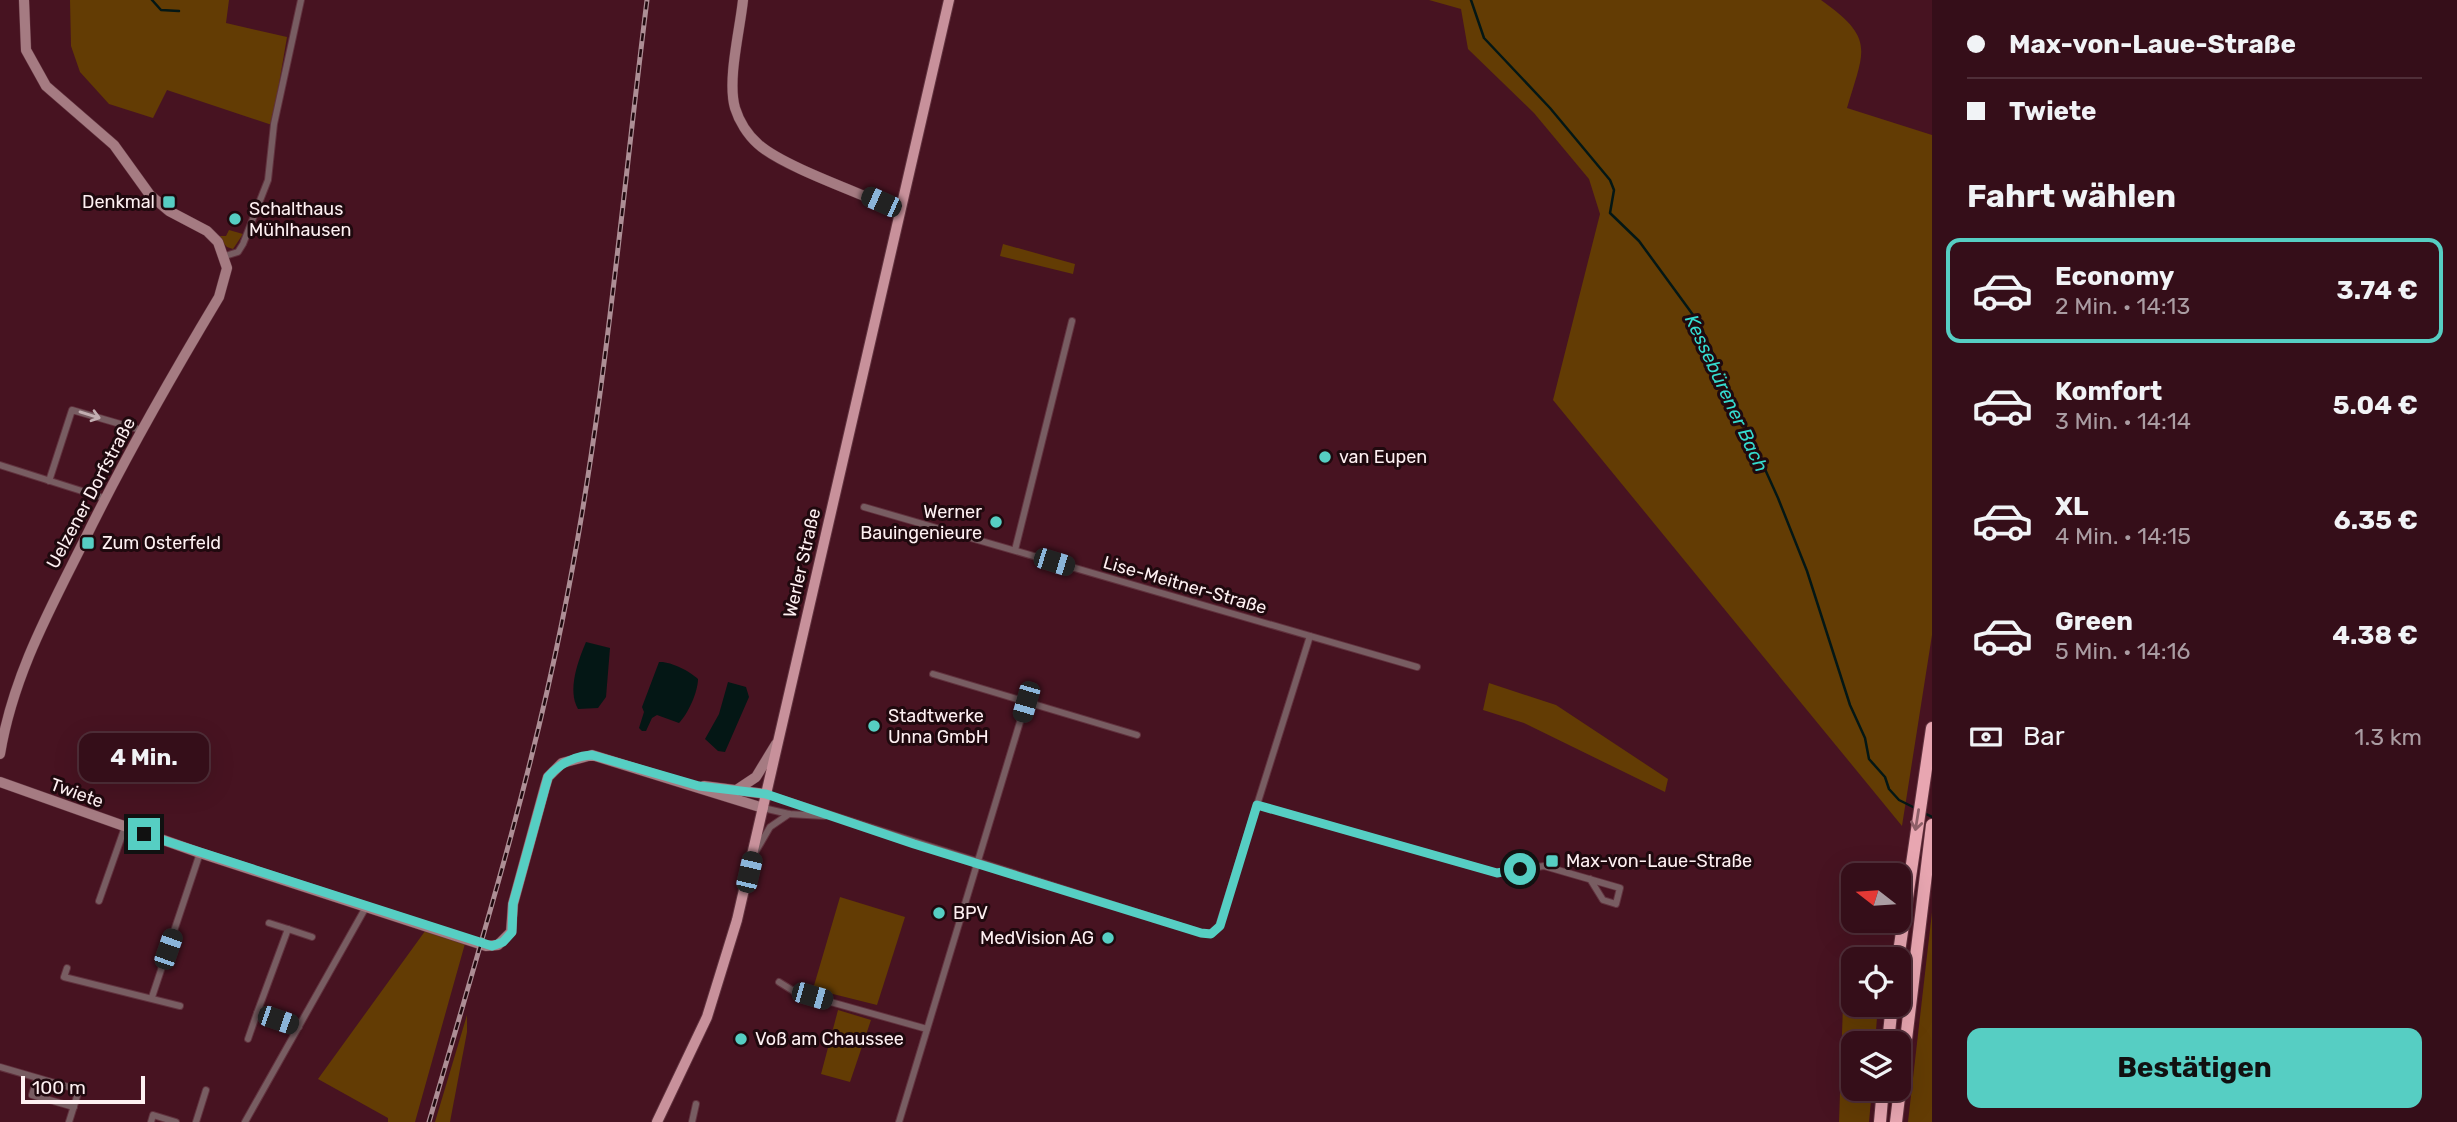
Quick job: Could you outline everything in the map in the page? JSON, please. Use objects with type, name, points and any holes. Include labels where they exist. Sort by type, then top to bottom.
[{"type":"highway","points":[[1900,947],[1932,728]]},
{"type":"highway","points":[[1896,1122],[1932,825]]},
{"type":"highway","points":[[1880,1122],[1882,1101]]},
{"type":"main road","name":"Werler Straße","points":[[657,1122],[711,1007],[728,953],[753,855],[949,0]]},
{"type":"street","points":[[24,0],[26,50],[46,86],[114,145],[150,195],[169,211],[212,236],[225,256],[237,252],[243,244],[268,180],[274,124],[301,0]]},
{"type":"street","points":[[743,0],[733,86],[735,107],[748,134],[759,146],[784,160],[900,211]]},
{"type":"street","name":"Uelzener Dorfstraße","points":[[0,754],[12,699],[33,641],[104,498],[223,287],[225,256]]},
{"type":"street","points":[[1015,550],[1072,321]]},
{"type":"street","points":[[49,481],[72,410],[141,430]]},
{"type":"street","points":[[0,466],[104,498]]},
{"type":"street","name":"Lise-Meitner-Straße","points":[[864,508],[1417,667]]},
{"type":"street","points":[[766,794],[826,816],[1211,934],[1220,926],[1310,636]]},
{"type":"street","points":[[933,674],[1137,735]]},
{"type":"street","points":[[898,1122],[979,864],[1026,702]]},
{"type":"street","points":[[738,789],[756,777],[778,741]]},
{"type":"street","name":"Twiete","points":[[0,782],[200,853],[480,944],[498,945],[512,932],[513,904],[545,787],[548,777],[562,763],[592,755],[763,808]]},
{"type":"street","name":"Twiete","points":[[699,786],[766,794]]},
{"type":"street","points":[[1257,805],[1497,873],[1544,866],[1590,879],[1620,888],[1616,904],[1603,900],[1590,879]]},
{"type":"street","points":[[763,808],[789,814],[826,816]]},
{"type":"street","points":[[753,855],[770,827],[789,814]]},
{"type":"street","points":[[99,901],[125,827]]},
{"type":"street","points":[[152,997],[200,853]]},
{"type":"street","points":[[245,1122],[366,907]]},
{"type":"street","points":[[269,923],[312,937]]},
{"type":"street","points":[[248,1039],[288,929]]},
{"type":"street","points":[[67,968],[62,981],[152,997],[180,1006]]},
{"type":"street","points":[[779,982],[795,992],[927,1029]]},
{"type":"street","points":[[257,1013],[299,1027]]},
{"type":"street","points":[[0,1067],[79,1090],[69,1122]]},
{"type":"street","points":[[37,1078],[32,1095],[74,1107]]},
{"type":"street","points":[[196,1122],[206,1090]]},
{"type":"street","points":[[692,1122],[696,1104]]},
{"type":"street","points":[[151,1122],[153,1115],[176,1122]]},
{"type":"shaded area","points":[[70,0],[229,0],[226,23],[287,37],[272,125],[167,90],[153,118],[109,104],[80,72],[71,46]]},
{"type":"shaded area","points":[[1429,0],[1821,0],[1851,25],[1861,47],[1861,59],[1847,108],[1932,135],[1932,635],[1902,826],[1553,400],[1600,214],[1589,179],[1534,113],[1468,49],[1461,9]]},
{"type":"shaded area","points":[[229,230],[243,234],[233,249],[227,247],[217,236],[226,236]]},
{"type":"shaded area","points":[[1003,244],[1075,264],[1073,274],[1000,256]]},
{"type":"shaded area","points":[[586,642],[610,648],[606,697],[598,708],[578,709],[573,693],[574,684]]},
{"type":"shaded area","points":[[659,662],[674,665],[698,679],[696,690],[689,709],[679,723],[657,715],[652,718],[646,731],[642,731],[639,728],[644,712],[642,707]]},
{"type":"shaded area","points":[[728,682],[746,687],[749,697],[725,752],[718,751],[705,739],[719,714]]},
{"type":"shaded area","points":[[1489,683],[1556,705],[1668,779],[1665,792],[1524,723],[1483,710]]},
{"type":"shaded area","points":[[840,897],[905,917],[877,1005],[813,989]]},
{"type":"shaded area","points":[[1932,912],[1932,1122],[1908,1122]]},
{"type":"shaded area","points":[[428,927],[466,940],[415,1122],[388,1122],[388,1118],[318,1079]]},
{"type":"shaded area","points":[[838,1010],[871,1020],[850,1082],[821,1074]]},
{"type":"shaded area","points":[[467,1015],[467,1032],[450,1122],[435,1122]]},
{"type":"shaded area","points":[[1843,1017],[1877,1017],[1876,1031],[1842,1031]]},
{"type":"shaded area","points":[[1841,1063],[1841,1101],[1871,1101],[1869,1122],[1839,1122]]},
{"type":"waterway","points":[[152,0],[161,10],[179,11]]},
{"type":"waterway","name":"Kessebürener Bach","points":[[1471,0],[1484,38],[1550,108],[1610,180],[1614,190],[1610,213],[1639,241],[1699,323],[1778,498],[1807,571],[1850,705],[1865,738],[1869,759],[1885,777],[1889,789],[1899,800],[1917,809]]},
{"type":"waterway","name":"Kessebürener Bach","points":[[1922,812],[1932,817]]},
{"type":"railway","points":[[429,1122],[518,811],[577,545],[600,390],[647,0]]},
{"type":"place","name":"Denkmal","points":[[169,202]]},
{"type":"place","name":"Schalthaus Mühlhausen","points":[[235,219]]},
{"type":"place","name":"van Eupen","points":[[1325,457]]},
{"type":"place","name":"Werner Bauingenieure","points":[[996,522]]},
{"type":"place","name":"Zum Osterfeld","points":[[88,543]]},
{"type":"place","name":"Stadtwerke Unna GmbH","points":[[874,726]]},
{"type":"place","name":"Max-von-Laue-Straße","points":[[1552,861]]},
{"type":"place","name":"BPV","points":[[939,913]]},
{"type":"place","name":"MedVision AG","points":[[1108,938]]},
{"type":"place","name":"Voß am Chaussee","points":[[741,1039]]},
{"type":"route","points":[[144,834],[486,946],[498,945],[512,932],[513,904],[548,777],[562,763],[583,755],[592,755],[699,786],[766,794],[914,844],[1207,934],[1216,931],[1220,926],[1257,805],[1497,873],[1520,869]]}]
